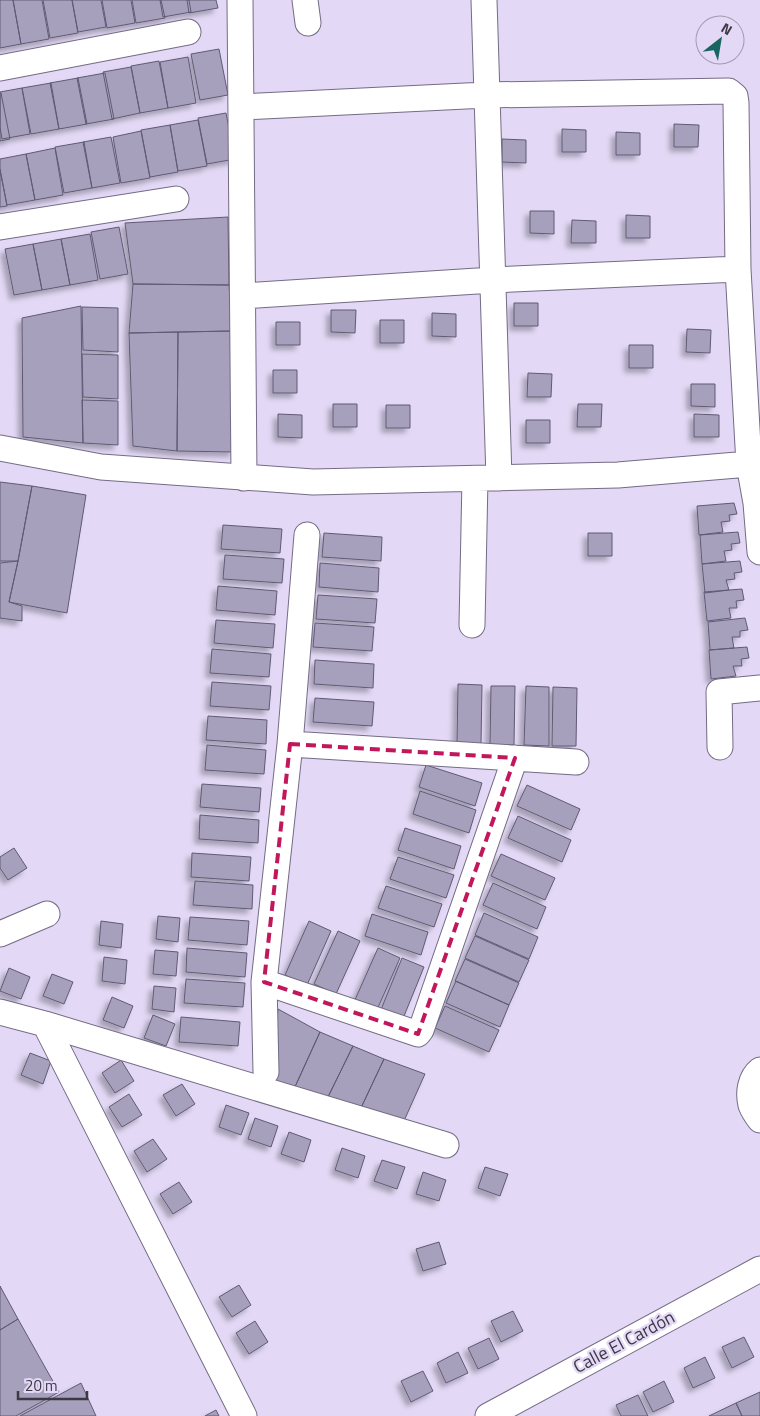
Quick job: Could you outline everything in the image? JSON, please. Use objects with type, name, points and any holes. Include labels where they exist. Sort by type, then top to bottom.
[{"type":"street","points":[[240,0],[244,478]]},
{"type":"street","points":[[484,0],[499,478]]},
{"type":"street","points":[[0,68],[188,32]]},
{"type":"street","points":[[241,107],[486,95],[729,91],[735,96],[738,269],[760,552]]},
{"type":"street","points":[[0,227],[176,199]]},
{"type":"street","points":[[242,296],[492,280],[738,269]]},
{"type":"street","points":[[0,448],[101,467],[312,482],[618,475],[754,463]]},
{"type":"street","points":[[472,625],[475,479]]},
{"type":"street","points":[[266,1072],[264,982],[290,744],[307,534]]},
{"type":"street","points":[[720,747],[719,692],[760,688]]},
{"type":"street","points":[[290,744],[576,762]]},
{"type":"street","points":[[264,982],[418,1034],[421,1030],[514,758]]},
{"type":"street","points":[[0,934],[47,914]]},
{"type":"street","points":[[0,1012],[446,1145]]},
{"type":"street","points":[[45,1024],[244,1416]]},
{"type":"street","points":[[760,1070],[752,1078],[750,1090],[752,1106],[760,1120]]},
{"type":"street","name":"Calle El Cardón","points":[[488,1416],[760,1269]]},
{"type":"highlighted area","points":[[290,744],[515,758],[418,1034],[264,982]]},
{"type":"building","points":[[0,0],[13,0],[21,44],[0,48]]},
{"type":"building","points":[[13,0],[42,0],[49,39],[21,44]]},
{"type":"building","points":[[43,0],[72,0],[78,33],[50,38]]},
{"type":"building","points":[[72,0],[101,0],[106,27],[78,32]]},
{"type":"building","points":[[102,0],[131,0],[135,23],[107,28]]},
{"type":"building","points":[[132,0],[161,0],[165,18],[136,23]]},
{"type":"building","points":[[160,0],[189,0],[191,12],[163,17]]},
{"type":"building","points":[[187,0],[216,0],[218,8],[189,13]]},
{"type":"building","points":[[219,49],[228,95],[200,100],[191,54]]},
{"type":"building","points":[[188,57],[196,103],[168,108],[160,62]]},
{"type":"building","points":[[159,61],[168,108],[140,113],[131,66]]},
{"type":"building","points":[[131,67],[140,113],[112,119],[103,72]]},
{"type":"building","points":[[105,73],[114,119],[86,124],[77,78]]},
{"type":"building","points":[[78,78],[87,124],[59,129],[50,83]]},
{"type":"building","points":[[51,83],[59,129],[31,134],[22,88]]},
{"type":"building","points":[[22,88],[30,134],[2,139],[0,92]]},
{"type":"building","points":[[0,93],[10,139],[0,141]]},
{"type":"building","points":[[226,113],[235,159],[207,164],[198,118]]},
{"type":"building","points":[[198,120],[207,166],[178,171],[170,125]]},
{"type":"building","points":[[674,124],[699,125],[698,147],[674,147]]},
{"type":"building","points":[[170,125],[178,172],[150,177],[141,130]]},
{"type":"building","points":[[562,129],[586,130],[586,152],[562,152]]},
{"type":"building","points":[[141,131],[150,178],[121,183],[113,137]]},
{"type":"building","points":[[616,132],[640,133],[640,155],[616,155]]},
{"type":"building","points":[[111,137],[120,183],[92,188],[83,142]]},
{"type":"building","points":[[502,139],[526,140],[526,163],[502,162]]},
{"type":"building","points":[[84,142],[92,188],[64,193],[55,147]]},
{"type":"building","points":[[55,148],[63,195],[35,200],[26,154]]},
{"type":"building","points":[[26,154],[35,200],[7,205],[0,170],[0,159]]},
{"type":"building","points":[[0,169],[7,206],[0,207]]},
{"type":"building","points":[[530,211],[554,211],[554,234],[530,233]]},
{"type":"building","points":[[626,215],[650,216],[650,238],[626,238]]},
{"type":"building","points":[[228,217],[229,285],[133,284],[125,223]]},
{"type":"building","points":[[572,220],[596,221],[596,243],[571,243]]},
{"type":"building","points":[[119,227],[128,274],[100,279],[91,232]]},
{"type":"building","points":[[90,234],[98,280],[70,285],[61,239]]},
{"type":"building","points":[[61,239],[70,285],[42,290],[33,244]]},
{"type":"building","points":[[33,244],[42,290],[14,295],[5,249]]},
{"type":"building","points":[[133,284],[229,285],[232,331],[129,333]]},
{"type":"building","points":[[514,303],[538,303],[538,326],[514,326]]},
{"type":"building","points":[[81,306],[83,443],[23,437],[22,318]]},
{"type":"building","points":[[82,307],[118,308],[118,352],[83,350]]},
{"type":"building","points":[[331,310],[356,310],[355,333],[331,332]]},
{"type":"building","points":[[432,313],[456,314],[456,337],[432,336]]},
{"type":"building","points":[[380,320],[404,320],[404,343],[380,343]]},
{"type":"building","points":[[276,322],[300,322],[300,345],[276,345]]},
{"type":"building","points":[[687,329],[711,330],[710,353],[686,352]]},
{"type":"building","points":[[232,331],[234,452],[177,451],[178,332]]},
{"type":"building","points":[[178,332],[177,451],[133,446],[129,333]]},
{"type":"building","points":[[629,345],[653,345],[653,368],[629,368]]},
{"type":"building","points":[[82,354],[118,355],[118,399],[83,397]]},
{"type":"building","points":[[273,370],[297,370],[297,393],[273,393]]},
{"type":"building","points":[[528,373],[552,374],[551,397],[527,397]]},
{"type":"building","points":[[691,384],[715,384],[715,407],[691,406]]},
{"type":"building","points":[[82,400],[118,401],[118,445],[83,443]]},
{"type":"building","points":[[333,404],[357,404],[357,427],[333,427]]},
{"type":"building","points":[[578,404],[602,404],[601,427],[577,427]]},
{"type":"building","points":[[386,405],[410,405],[410,428],[386,428]]},
{"type":"building","points":[[278,414],[302,415],[302,438],[278,437]]},
{"type":"building","points":[[694,414],[719,415],[719,437],[694,437]]},
{"type":"building","points":[[526,420],[550,420],[550,443],[526,443]]},
{"type":"building","points":[[0,482],[32,486],[18,561],[0,561]]},
{"type":"building","points":[[32,486],[86,495],[67,613],[9,602]]},
{"type":"building","points":[[734,503],[737,514],[729,515],[730,521],[721,522],[723,532],[699,535],[697,506]]},
{"type":"building","points":[[223,525],[282,529],[280,553],[221,549]]},
{"type":"building","points":[[738,532],[740,543],[731,544],[732,550],[724,551],[726,561],[702,564],[700,535]]},
{"type":"building","points":[[324,533],[382,537],[381,561],[322,557]]},
{"type":"building","points":[[588,533],[612,533],[612,556],[588,556]]},
{"type":"building","points":[[225,555],[284,559],[282,583],[223,579]]},
{"type":"building","points":[[18,561],[9,602],[22,606],[22,621],[0,618],[0,563]]},
{"type":"building","points":[[740,561],[742,572],[734,573],[735,579],[726,580],[729,590],[705,593],[702,564]]},
{"type":"building","points":[[320,563],[379,568],[378,592],[319,587]]},
{"type":"building","points":[[218,586],[277,591],[275,615],[216,610]]},
{"type":"building","points":[[742,589],[744,600],[736,601],[737,608],[729,608],[731,618],[707,621],[704,592]]},
{"type":"building","points":[[318,595],[377,599],[375,623],[316,619]]},
{"type":"building","points":[[745,618],[748,630],[740,631],[740,637],[732,637],[734,648],[710,650],[708,622]]},
{"type":"building","points":[[216,620],[275,624],[273,648],[214,643]]},
{"type":"building","points":[[315,623],[374,627],[372,651],[313,647]]},
{"type":"building","points":[[747,647],[749,658],[741,659],[742,666],[733,666],[736,676],[711,679],[709,650]]},
{"type":"building","points":[[212,649],[271,654],[269,677],[210,673]]},
{"type":"building","points":[[315,660],[374,664],[373,688],[314,684]]},
{"type":"building","points":[[212,682],[271,686],[269,710],[210,706]]},
{"type":"building","points":[[458,684],[482,685],[481,744],[457,743]]},
{"type":"building","points":[[491,686],[515,686],[514,745],[490,745]]},
{"type":"building","points":[[526,686],[549,687],[549,746],[524,745]]},
{"type":"building","points":[[553,687],[577,688],[576,746],[552,746]]},
{"type":"building","points":[[315,698],[374,702],[372,726],[313,722]]},
{"type":"building","points":[[208,716],[267,720],[266,744],[206,740]]},
{"type":"building","points":[[207,745],[266,750],[264,774],[205,770]]},
{"type":"building","points":[[426,765],[482,783],[475,806],[419,787]]},
{"type":"building","points":[[202,784],[261,788],[259,812],[200,807]]},
{"type":"building","points":[[527,785],[580,809],[571,830],[517,806]]},
{"type":"building","points":[[420,791],[476,810],[469,833],[413,814]]},
{"type":"building","points":[[200,815],[259,820],[258,843],[199,839]]},
{"type":"building","points":[[518,816],[571,840],[562,862],[508,838]]},
{"type":"building","points":[[405,828],[461,846],[454,869],[398,850]]},
{"type":"building","points":[[14,848],[27,868],[8,880],[0,868],[0,857]]},
{"type":"building","points":[[192,853],[251,857],[249,881],[191,877]]},
{"type":"building","points":[[501,854],[555,878],[545,900],[491,876]]},
{"type":"building","points":[[398,857],[454,875],[446,898],[390,879]]},
{"type":"building","points":[[195,881],[253,885],[252,909],[193,905]]},
{"type":"building","points":[[493,883],[546,907],[537,929],[483,905]]},
{"type":"building","points":[[386,886],[442,904],[434,927],[378,908]]},
{"type":"building","points":[[484,913],[538,937],[529,959],[475,935]]},
{"type":"building","points":[[372,914],[428,932],[421,955],[365,936]]},
{"type":"building","points":[[158,916],[180,918],[178,942],[156,939]]},
{"type":"building","points":[[190,917],[249,921],[247,945],[188,940]]},
{"type":"building","points":[[101,921],[123,924],[121,948],[99,945]]},
{"type":"building","points":[[309,921],[331,931],[307,985],[285,975]]},
{"type":"building","points":[[338,931],[360,941],[336,994],[314,984]]},
{"type":"building","points":[[475,936],[529,960],[519,982],[465,958]]},
{"type":"building","points":[[187,948],[247,953],[245,977],[186,972]]},
{"type":"building","points":[[378,948],[400,958],[376,1012],[354,1002]]},
{"type":"building","points":[[155,950],[178,952],[176,976],[153,974]]},
{"type":"building","points":[[104,957],[127,960],[125,984],[102,981]]},
{"type":"building","points":[[402,958],[424,967],[402,1021],[380,1012]]},
{"type":"building","points":[[465,959],[519,983],[509,1005],[455,981]]},
{"type":"building","points":[[9,968],[30,977],[21,999],[0,991]]},
{"type":"building","points":[[52,974],[73,982],[64,1004],[43,996]]},
{"type":"building","points":[[186,979],[245,983],[243,1007],[184,1003]]},
{"type":"building","points":[[456,981],[509,1005],[500,1027],[446,1003]]},
{"type":"building","points":[[154,986],[176,988],[174,1012],[152,1009]]},
{"type":"building","points":[[112,997],[133,1006],[124,1028],[103,1020]]},
{"type":"building","points":[[445,1006],[499,1030],[489,1052],[435,1028]]},
{"type":"building","points":[[278,1009],[320,1032],[294,1089],[271,1082]]},
{"type":"building","points":[[153,1015],[175,1024],[166,1046],[144,1038]]},
{"type":"building","points":[[181,1017],[240,1022],[238,1046],[179,1042]]},
{"type":"building","points":[[320,1032],[353,1046],[327,1099],[294,1089]]},
{"type":"building","points":[[353,1046],[384,1059],[360,1110],[327,1099]]},
{"type":"building","points":[[30,1053],[51,1061],[43,1084],[21,1075]]},
{"type":"building","points":[[384,1059],[425,1074],[403,1123],[360,1110]]},
{"type":"building","points":[[121,1060],[134,1081],[115,1093],[102,1073]]},
{"type":"building","points":[[182,1084],[195,1104],[176,1116],[163,1095]]},
{"type":"building","points":[[129,1094],[142,1115],[122,1127],[109,1107]]},
{"type":"building","points":[[226,1105],[249,1113],[241,1135],[219,1127]]},
{"type":"building","points":[[255,1118],[278,1126],[271,1147],[248,1139]]},
{"type":"building","points":[[289,1132],[311,1140],[304,1162],[281,1154]]},
{"type":"building","points":[[153,1139],[167,1159],[147,1172],[134,1151]]},
{"type":"building","points":[[342,1148],[365,1156],[358,1178],[335,1170]]},
{"type":"building","points":[[382,1160],[405,1167],[397,1189],[374,1181]]},
{"type":"building","points":[[485,1167],[508,1174],[500,1196],[478,1188]]},
{"type":"building","points":[[423,1172],[446,1180],[439,1201],[416,1194]]},
{"type":"building","points":[[179,1182],[192,1202],[173,1214],[160,1194]]},
{"type":"building","points":[[439,1242],[446,1264],[423,1271],[416,1249]]},
{"type":"building","points":[[239,1285],[251,1305],[232,1317],[219,1297]]},
{"type":"building","points":[[0,1286],[18,1319],[0,1330]]},
{"type":"building","points":[[513,1311],[523,1331],[501,1342],[491,1321]]},
{"type":"building","points":[[18,1319],[59,1392],[16,1416],[0,1416],[0,1330]]},
{"type":"building","points":[[255,1321],[268,1342],[249,1354],[236,1333]]},
{"type":"building","points":[[744,1337],[754,1357],[732,1368],[722,1347]]},
{"type":"building","points":[[489,1338],[499,1359],[478,1369],[468,1348]]},
{"type":"building","points":[[458,1352],[468,1373],[446,1383],[437,1363]]},
{"type":"building","points":[[705,1357],[715,1378],[693,1388],[684,1368]]},
{"type":"building","points":[[423,1371],[433,1391],[411,1402],[401,1381]]},
{"type":"building","points":[[664,1381],[674,1402],[653,1412],[643,1392]]},
{"type":"building","points":[[81,1383],[96,1416],[20,1416]]},
{"type":"building","points":[[760,1392],[760,1416],[742,1416],[736,1403]]},
{"type":"building","points":[[638,1395],[648,1416],[621,1416],[616,1405]]},
{"type":"building","points":[[736,1403],[742,1416],[709,1416]]},
{"type":"building","points":[[216,1410],[219,1416],[205,1416]]}]
